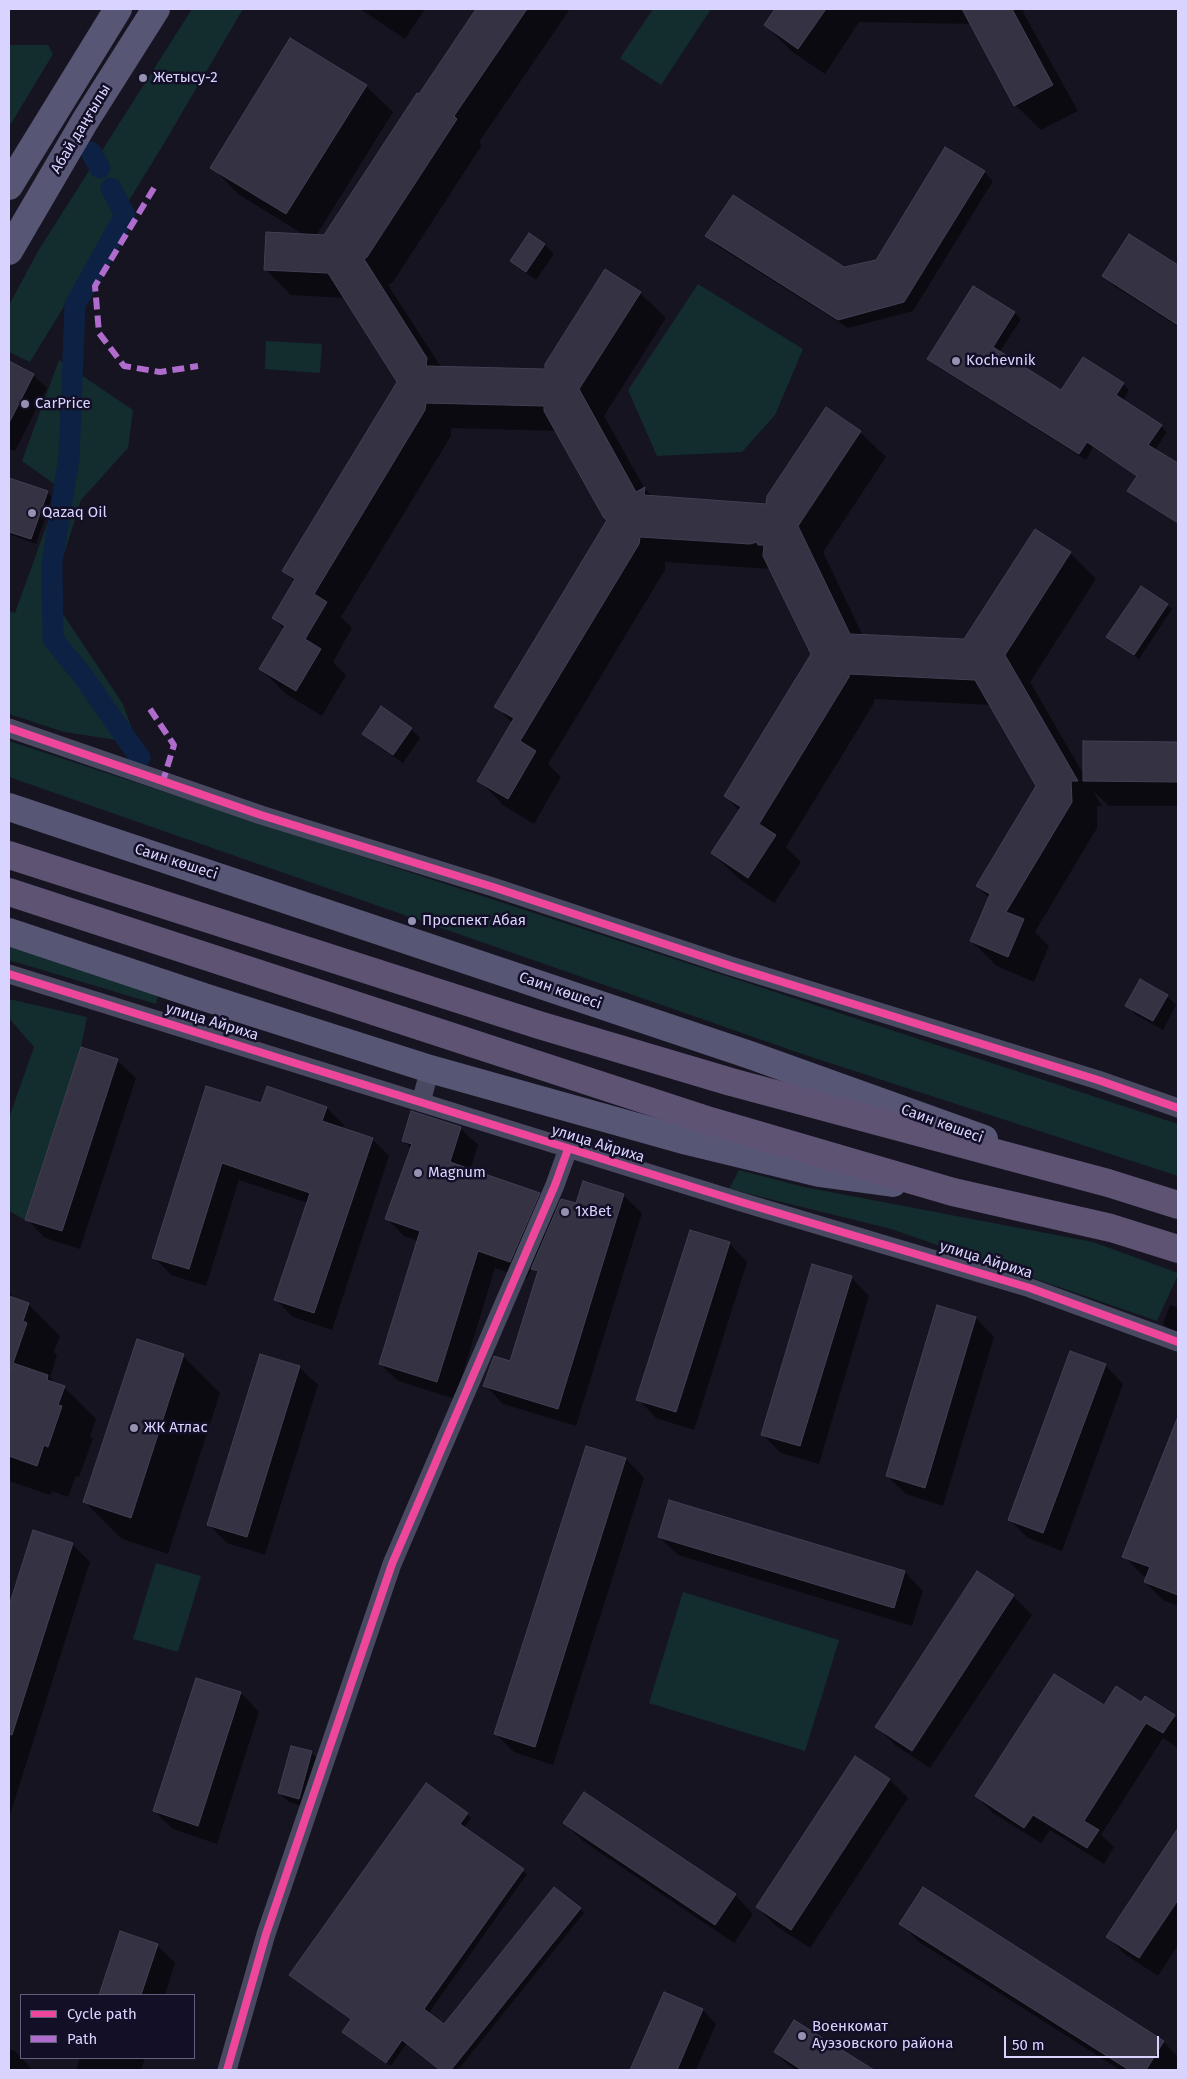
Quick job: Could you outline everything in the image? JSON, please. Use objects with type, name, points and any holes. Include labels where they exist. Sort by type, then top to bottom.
[{"type":"main road","points":[[9,186],[118,9]]},
{"type":"main road","name":"Абай даңғылы","points":[[9,250],[85,120],[156,9]]},
{"type":"main road","name":"Саин көшесі","points":[[9,807],[750,1055],[1108,1183],[1178,1205]]},
{"type":"main road","name":"Саин көшесі","points":[[9,855],[548,1028],[732,1082],[1108,1183]]},
{"type":"main road","points":[[9,892],[710,1121],[953,1192],[1110,1228],[1178,1249]]},
{"type":"main road","points":[[9,932],[430,1069],[687,1141],[819,1173],[953,1192]]},
{"type":"street","points":[[9,728],[261,815],[493,887],[731,966],[1098,1080],[1178,1108]]},
{"type":"street","name":"улица Айриха","points":[[9,974],[568,1149],[1030,1288],[1178,1342]]},
{"type":"street","points":[[421,1102],[430,1069]]},
{"type":"street","points":[[228,2070],[266,1934],[392,1564],[551,1194],[568,1149]]},
{"type":"green space","points":[[192,9],[243,9],[163,145],[30,362],[9,352],[9,305],[38,251]]},
{"type":"green space","points":[[653,9],[711,9],[661,85],[620,58]]},
{"type":"green space","points":[[9,45],[48,45],[53,54],[9,127]]},
{"type":"green space","points":[[698,284],[803,349],[775,415],[742,452],[657,456],[628,390]]},
{"type":"green space","points":[[266,341],[322,344],[320,373],[265,369]]},
{"type":"green space","points":[[59,360],[133,410],[128,448],[81,500],[51,596],[123,704],[137,743],[64,732],[9,714],[9,611],[15,613],[60,488],[22,461]]},
{"type":"green space","points":[[9,741],[1178,1124],[1178,1176],[805,1055],[9,777]]},
{"type":"green space","points":[[9,942],[159,992],[156,1004],[9,960]]},
{"type":"green space","points":[[9,999],[87,1017],[81,1047],[25,1220],[9,1211],[9,1118],[34,1047],[9,1018]]},
{"type":"green space","points":[[739,1170],[804,1187],[1093,1242],[1178,1273],[1178,1275],[1157,1321],[891,1229],[729,1189]]},
{"type":"green space","points":[[156,1563],[201,1576],[178,1652],[133,1639]]},
{"type":"green space","points":[[683,1592],[839,1640],[805,1751],[649,1703]]},
{"type":"building","points":[[476,9],[527,9],[454,116],[457,119],[364,259],[427,358],[426,366],[545,369],[545,364],[605,269],[641,292],[579,389],[636,492],[645,487],[644,495],[766,504],[767,496],[826,407],[861,431],[798,526],[850,634],[964,639],[1035,529],[1071,552],[1005,655],[1078,781],[1071,781],[1072,802],[1006,912],[1024,919],[1008,957],[970,941],[990,894],[976,886],[1036,786],[975,680],[849,674],[849,677],[759,824],[776,835],[748,878],[711,853],[741,807],[724,796],[811,654],[763,556],[764,545],[758,545],[757,542],[750,544],[640,537],[639,544],[520,741],[536,751],[508,799],[477,781],[514,718],[494,707],[607,520],[604,518],[544,411],[544,406],[426,403],[425,410],[314,594],[327,602],[305,639],[321,649],[296,691],[259,669],[285,626],[272,618],[295,579],[282,571],[397,382],[328,273],[264,270],[266,232],[324,235],[417,93],[419,94]]},
{"type":"building","points":[[775,9],[826,9],[798,49],[764,25]]},
{"type":"building","points":[[962,9],[1012,9],[1053,85],[1014,106]]},
{"type":"building","points":[[290,38],[367,85],[286,214],[210,168]]},
{"type":"building","points":[[945,147],[985,171],[904,302],[838,320],[705,236],[733,195],[844,267],[876,260]]},
{"type":"building","points":[[529,233],[545,244],[526,272],[510,261]]},
{"type":"building","points":[[1129,234],[1178,265],[1178,325],[1102,276]]},
{"type":"building","points":[[973,286],[1015,312],[993,347],[1061,390],[1083,357],[1124,383],[1116,395],[1162,425],[1148,445],[1178,463],[1178,523],[1127,491],[1137,476],[1087,442],[1079,454],[927,359]]},
{"type":"building","points":[[9,361],[34,374],[9,423]]},
{"type":"building","points":[[9,478],[48,491],[31,539],[9,532]]},
{"type":"building","points":[[1141,586],[1168,604],[1134,655],[1106,637]]},
{"type":"building","points":[[381,706],[412,728],[393,755],[362,734]]},
{"type":"building","points":[[1083,741],[1178,742],[1178,782],[1083,781]]},
{"type":"building","points":[[1140,979],[1168,995],[1153,1021],[1125,1006]]},
{"type":"building","points":[[81,1047],[118,1059],[62,1231],[25,1220]]},
{"type":"building","points":[[206,1086],[261,1103],[267,1086],[327,1107],[322,1121],[373,1138],[314,1313],[274,1300],[310,1193],[222,1163],[189,1269],[152,1258]]},
{"type":"building","points":[[411,1111],[461,1127],[450,1162],[540,1193],[510,1262],[478,1251],[437,1382],[379,1364],[420,1231],[385,1219],[412,1144],[402,1141]]},
{"type":"building","points":[[583,1181],[624,1194],[558,1409],[483,1386],[494,1356],[510,1361],[538,1271],[531,1269],[561,1199],[576,1203]]},
{"type":"building","points":[[690,1230],[730,1242],[676,1412],[636,1400]]},
{"type":"building","points":[[812,1264],[852,1276],[800,1446],[761,1435]]},
{"type":"building","points":[[9,1296],[29,1303],[23,1321],[27,1323],[13,1363],[48,1375],[47,1380],[65,1386],[58,1405],[62,1406],[48,1447],[44,1445],[37,1466],[9,1456],[9,1374],[11,1367],[9,1366]]},
{"type":"building","points":[[937,1305],[976,1317],[925,1488],[886,1476]]},
{"type":"building","name":"ЖК Атлас","points":[[137,1339],[184,1354],[131,1518],[83,1502]]},
{"type":"building","points":[[1070,1351],[1106,1364],[1043,1533],[1008,1520]]},
{"type":"building","points":[[260,1354],[300,1366],[247,1537],[207,1525]]},
{"type":"building","points":[[1177,1419],[1178,1595],[1144,1582],[1150,1567],[1122,1557]]},
{"type":"building","points":[[586,1446],[626,1458],[535,1747],[494,1734]]},
{"type":"building","points":[[669,1500],[905,1571],[894,1608],[658,1537]]},
{"type":"building","points":[[33,1530],[73,1543],[12,1735],[9,1734],[9,1606]]},
{"type":"building","points":[[977,1571],[1014,1595],[912,1751],[875,1727]]},
{"type":"building","points":[[1054,1674],[1104,1705],[1116,1686],[1141,1702],[1145,1696],[1175,1715],[1163,1733],[1146,1723],[1084,1821],[1099,1830],[1087,1848],[1033,1815],[1024,1828],[975,1796]]},
{"type":"building","points":[[196,1678],[241,1692],[198,1826],[153,1811]]},
{"type":"building","points":[[291,1746],[312,1751],[299,1799],[278,1793]]},
{"type":"building","points":[[855,1756],[890,1779],[791,1930],[756,1907]]},
{"type":"building","points":[[426,1783],[468,1813],[460,1824],[524,1869],[424,2009],[444,2024],[554,1887],[581,1908],[451,2070],[440,2070],[402,2040],[386,2063],[342,2032],[351,2019],[289,1975]]},
{"type":"building","points":[[584,1792],[736,1894],[715,1925],[563,1823]]},
{"type":"building","points":[[1178,1828],[1178,1900],[1139,1958],[1106,1937]]},
{"type":"building","points":[[923,1887],[1164,2041],[1146,2070],[1129,2070],[899,1924]]},
{"type":"building","points":[[120,1931],[158,1944],[141,1994],[99,1994]]},
{"type":"building","points":[[664,1992],[703,2009],[677,2070],[630,2070]]},
{"type":"building","name":"Военкомат Ауэзовского района","points":[[794,2020],[874,2070],[802,2070],[774,2052]]},
{"type":"waterway","points":[[91,152],[100,168]]},
{"type":"waterway","points":[[111,188],[125,215],[75,305],[69,458],[52,562],[53,639],[83,676],[140,758]]},
{"type":"marked path","points":[[154,188],[95,286],[99,333],[124,366],[160,372],[198,366]]},
{"type":"marked path","points":[[150,709],[174,745],[163,781]]},
{"type":"cycle path","points":[[9,728],[261,815],[493,887],[731,966],[1098,1080],[1178,1108]]},
{"type":"cycle path","points":[[9,974],[741,1202],[1030,1288],[1178,1342]]},
{"type":"cycle path","points":[[227,2070],[266,1934],[392,1564],[555,1185],[568,1149]]},
{"type":"place","name":"Жетысу-2","points":[[143,78]]},
{"type":"place","name":"Kochevnik","points":[[956,361]]},
{"type":"place","name":"CarPrice","points":[[25,404]]},
{"type":"place","name":"Qazaq Oil","points":[[32,513]]},
{"type":"place","name":"Проспект Абая","points":[[412,921]]},
{"type":"place","name":"Magnum","points":[[418,1173]]},
{"type":"place","name":"1xBet","points":[[565,1212]]},
{"type":"place","name":"ЖК Атлас","points":[[134,1428]]},
{"type":"place","name":"Военкомат Ауэзовского района","points":[[802,2036]]}]
